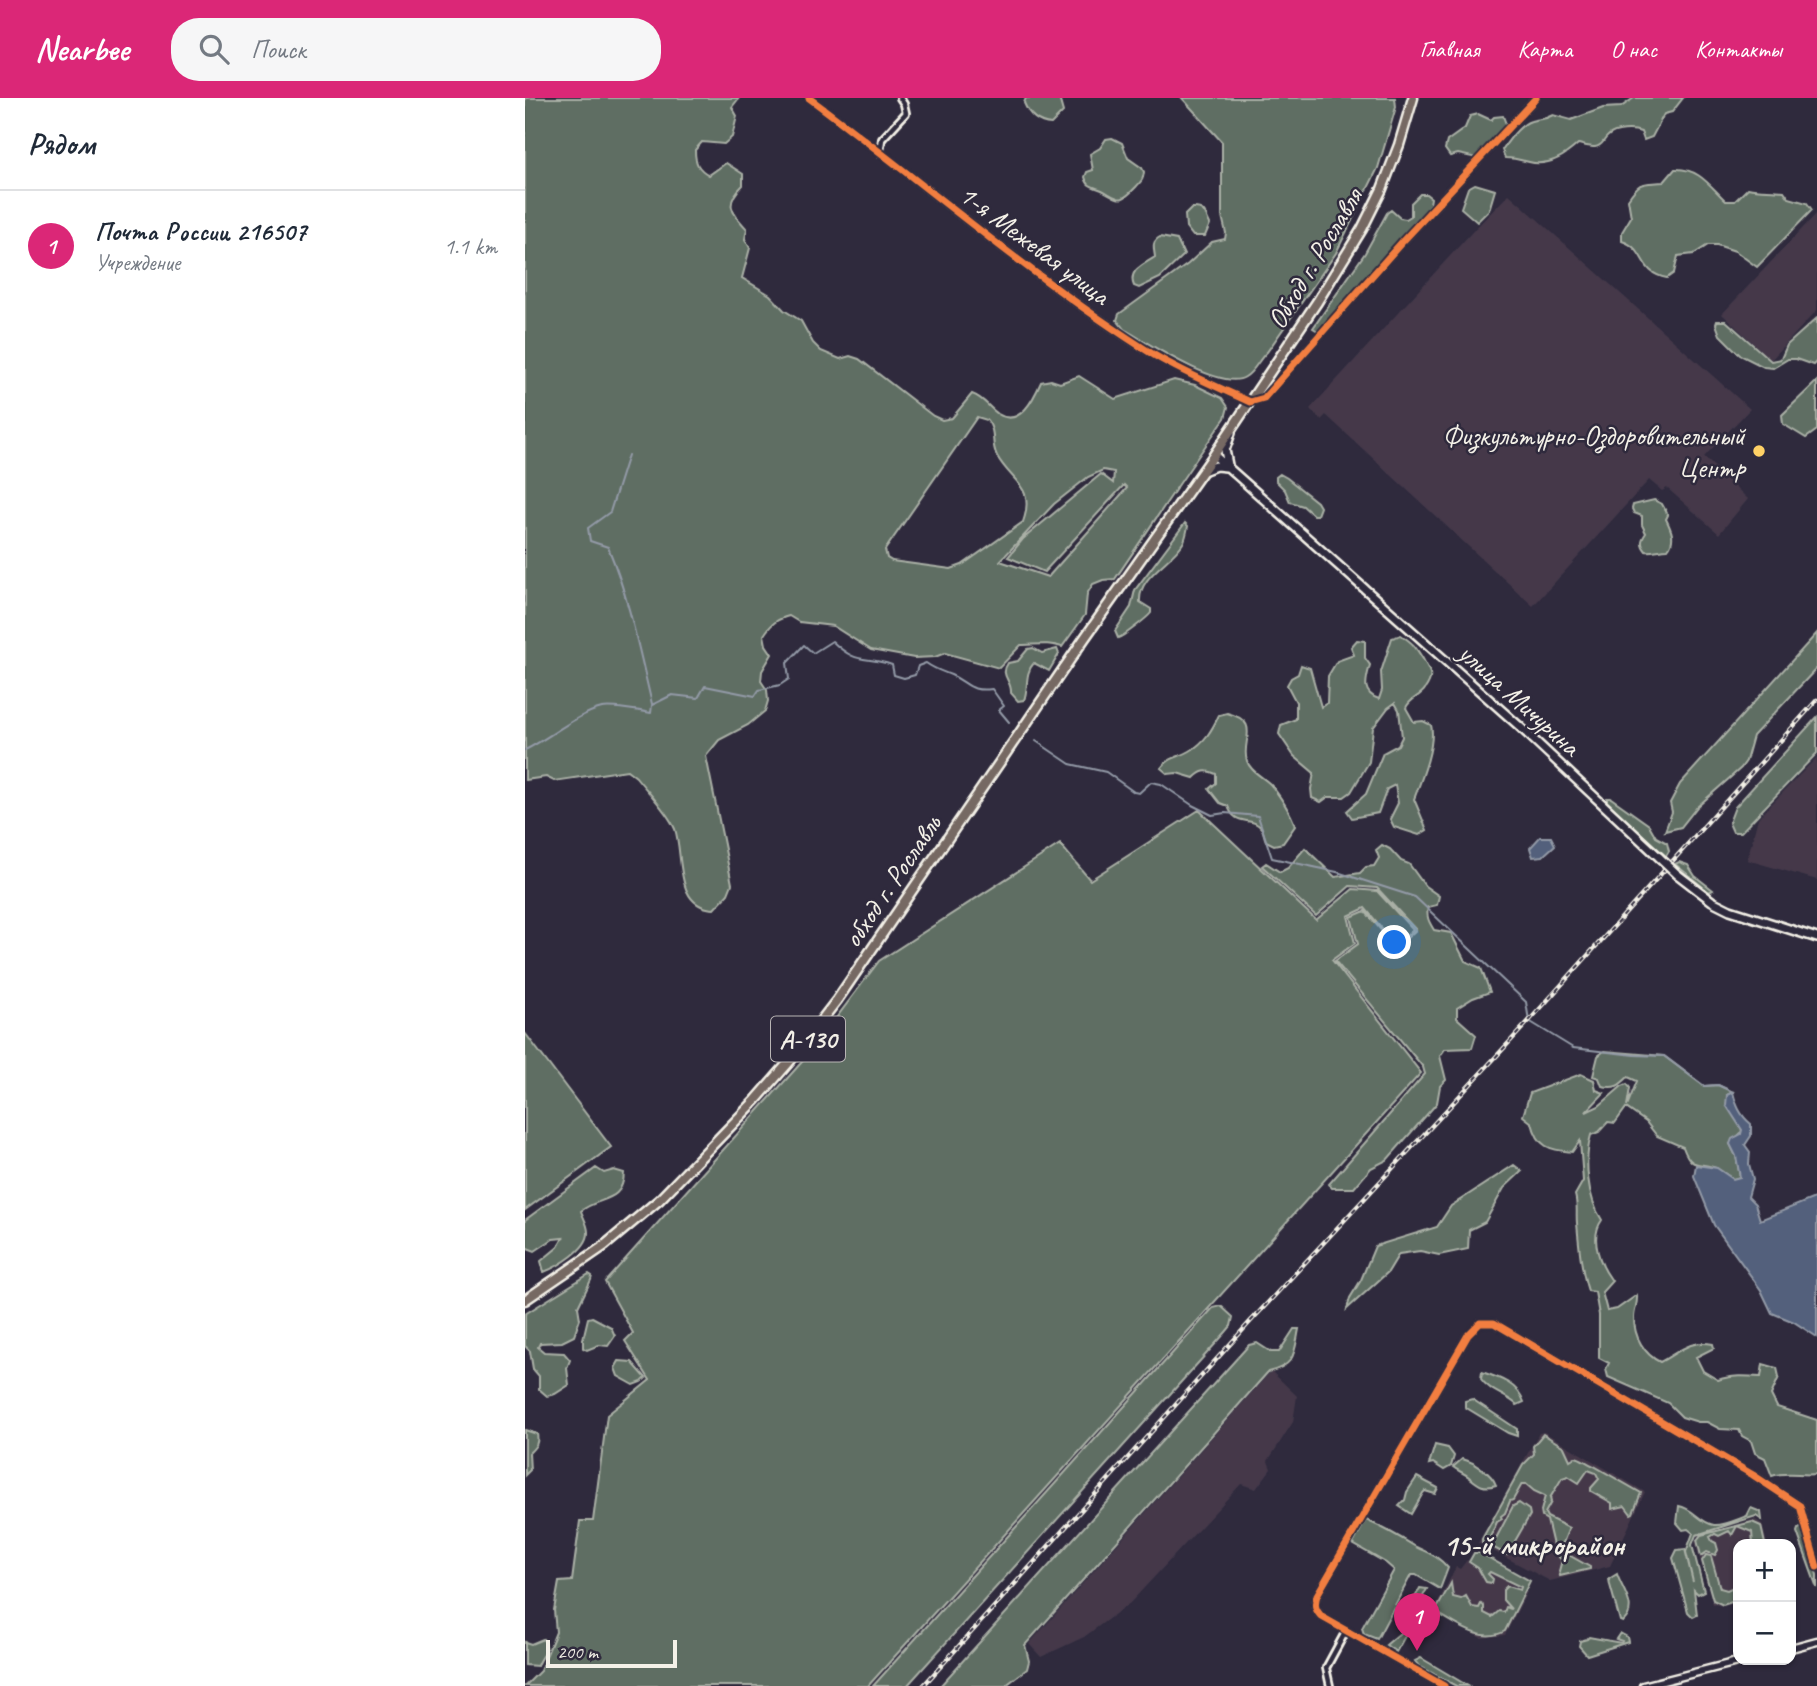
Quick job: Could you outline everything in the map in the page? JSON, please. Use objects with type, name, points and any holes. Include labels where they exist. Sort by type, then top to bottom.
[{"type":"highway","name":"Обход г. Рославля","points":[[1231,430],[1317,302],[1362,229],[1387,178],[1413,98]]},
{"type":"highway","name":"обход г. Рославль","points":[[525,1300],[604,1246],[659,1199],[723,1135],[790,1061],[837,1000],[1231,430]]},
{"type":"main road","points":[[1230,469],[1225,457],[1231,430]]},
{"type":"main road","name":"улица Мичурина","points":[[1214,455],[1542,747],[1677,874],[1713,901],[1730,910],[1817,938]]},
{"type":"main road","points":[[1203,471],[1216,466],[1230,469]]},
{"type":"street","name":"1-я Межевая улица","points":[[809,98],[1097,317],[1157,357],[1250,402]]},
{"type":"street","points":[[880,153],[882,139],[906,113],[900,98]]},
{"type":"street","points":[[1250,402],[1264,398],[1272,390],[1402,242],[1536,98]]},
{"type":"street","points":[[1444,1686],[1332,1623],[1317,1612],[1315,1604],[1317,1595],[1475,1325],[1494,1323],[1753,1475],[1800,1506],[1817,1566]]},
{"type":"street","points":[[1330,1686],[1327,1668],[1346,1631]]},
{"type":"street","points":[[1796,1647],[1817,1642]]},
{"type":"street","points":[[1643,1686],[1733,1663]]},
{"type":"shaded area","points":[[1509,194],[1750,409],[1704,457],[1748,499],[1719,534],[1667,488],[1662,491],[1649,480],[1533,606],[1326,415],[1321,420],[1310,409]]},
{"type":"shaded area","points":[[1817,213],[1817,310],[1771,360],[1722,314]]},
{"type":"shaded area","points":[[1817,757],[1817,880],[1747,860],[1758,818]]},
{"type":"shaded area","points":[[1271,1371],[1297,1396],[1293,1422],[1268,1461],[1271,1469],[1256,1489],[1241,1484],[1130,1603],[1084,1637],[1041,1657],[1029,1644]]},
{"type":"shaded area","points":[[1544,1432],[1645,1492],[1610,1566],[1550,1581],[1478,1543],[1539,1433]]},
{"type":"shaded area","points":[[1755,1519],[1762,1524],[1766,1539],[1733,1539],[1733,1603],[1723,1606],[1713,1604],[1695,1542],[1698,1536]]},
{"type":"shaded area","points":[[1467,1560],[1527,1592],[1505,1635],[1481,1638],[1432,1612],[1456,1567],[1460,1569]]},
{"type":"green space","points":[[525,98],[739,98],[732,107],[737,116],[732,137],[724,144],[702,142],[695,150],[698,165],[709,175],[726,163],[743,174],[743,185],[733,197],[732,203],[734,212],[747,229],[745,239],[750,248],[742,278],[770,295],[784,310],[801,321],[813,343],[821,351],[840,359],[850,356],[859,359],[933,416],[942,420],[952,418],[972,394],[998,414],[1013,417],[1025,409],[1041,382],[1051,380],[1060,383],[1079,376],[1115,399],[1174,380],[1195,385],[1222,398],[1228,407],[1225,418],[1115,579],[1093,584],[1087,594],[1085,615],[1062,647],[1047,644],[1021,645],[999,668],[945,653],[935,657],[914,658],[871,650],[833,626],[799,622],[789,616],[772,625],[764,635],[772,654],[762,671],[761,681],[767,690],[768,701],[765,711],[748,725],[719,740],[706,756],[732,884],[728,894],[714,909],[701,906],[686,890],[678,840],[672,822],[636,777],[627,770],[554,781],[546,777],[525,780]],"holes":[[[977,417],[987,420],[993,433],[997,456],[1024,492],[1026,510],[1023,522],[962,565],[951,569],[892,561],[887,558],[885,550]],[[1103,470],[1114,472],[1113,483],[1101,474],[1023,539],[1008,557],[1044,572],[1124,485],[1127,488],[1048,577],[1000,561],[1054,504],[1088,477]]]},
{"type":"green space","points":[[1026,98],[1059,98],[1063,112],[1051,124],[1042,122],[1028,111],[1024,103]]},
{"type":"green space","points":[[1182,98],[1395,98],[1396,107],[1378,168],[1336,253],[1254,369],[1245,377],[1234,380],[1219,378],[1184,364],[1124,329],[1117,320],[1119,314],[1188,264],[1212,242],[1225,239],[1222,216],[1222,142]]},
{"type":"green space","points":[[1634,98],[1683,98],[1672,112],[1664,114],[1652,137],[1644,140],[1641,132],[1624,130],[1611,134],[1598,146],[1578,144],[1549,162],[1536,163],[1505,158],[1502,150],[1527,123],[1553,115],[1571,120],[1603,108],[1621,107]]},
{"type":"green space","points":[[1478,114],[1491,120],[1503,116],[1506,124],[1477,158],[1458,154],[1450,156],[1445,149],[1447,141],[1465,128],[1470,116]]},
{"type":"green space","points":[[1112,138],[1122,143],[1128,158],[1144,172],[1136,187],[1120,199],[1091,186],[1085,177],[1087,172],[1093,170],[1090,154],[1100,148],[1106,139]]},
{"type":"green space","points":[[1675,169],[1691,171],[1726,201],[1735,201],[1748,188],[1779,190],[1784,191],[1789,198],[1807,203],[1812,210],[1757,267],[1735,251],[1708,245],[1694,254],[1678,256],[1674,273],[1667,278],[1646,266],[1636,250],[1622,241],[1622,232],[1631,217],[1628,199],[1632,193],[1643,184],[1664,182]]},
{"type":"green space","points":[[1475,184],[1495,190],[1489,210],[1477,222],[1461,208],[1468,188]]},
{"type":"green space","points":[[1420,194],[1431,198],[1429,210],[1418,218],[1318,331],[1313,328],[1365,253],[1387,213],[1391,210],[1400,218],[1406,219],[1411,216],[1411,203]]},
{"type":"green space","points":[[1192,208],[1202,210],[1207,217],[1210,224],[1205,236],[1193,236],[1186,227],[1185,215]]},
{"type":"green space","points":[[1160,237],[1177,240],[1184,255],[1160,278],[1139,288],[1134,286],[1132,280],[1135,272],[1155,257],[1154,243]]},
{"type":"green space","points":[[1817,318],[1817,361],[1813,365],[1788,359],[1773,368],[1764,367],[1740,355],[1720,335],[1716,324],[1717,321],[1726,321],[1771,361],[1781,359],[1787,345]]},
{"type":"green space","points":[[1817,381],[1817,430],[1806,438],[1783,424],[1782,415]]},
{"type":"green space","points":[[1280,474],[1317,502],[1320,507],[1317,515],[1290,502],[1285,490],[1276,481]]},
{"type":"green space","points":[[1654,500],[1662,504],[1668,515],[1666,519],[1672,542],[1668,549],[1646,551],[1642,544],[1646,533],[1642,516],[1634,513],[1632,509],[1633,505]]},
{"type":"green space","points":[[1185,523],[1188,526],[1183,543],[1144,584],[1140,602],[1151,609],[1151,613],[1118,638],[1115,631],[1131,607],[1135,590]]},
{"type":"green space","points":[[1817,633],[1817,668],[1753,736],[1746,761],[1741,768],[1697,807],[1681,827],[1665,831],[1672,812],[1670,803],[1680,784]]},
{"type":"green space","points":[[1401,635],[1416,648],[1430,673],[1423,692],[1406,708],[1414,722],[1423,721],[1431,725],[1432,733],[1427,762],[1414,799],[1427,830],[1419,835],[1394,827],[1390,819],[1398,803],[1395,785],[1387,789],[1378,813],[1352,818],[1347,811],[1366,794],[1383,753],[1398,745],[1402,737],[1399,710],[1395,703],[1373,728],[1369,762],[1351,792],[1344,797],[1328,797],[1321,802],[1312,798],[1314,773],[1294,756],[1279,734],[1281,725],[1296,719],[1296,702],[1287,685],[1291,678],[1298,674],[1301,665],[1310,668],[1321,707],[1327,703],[1328,676],[1337,661],[1354,655],[1351,647],[1357,640],[1365,641],[1365,658],[1370,665],[1367,690],[1379,699],[1382,690],[1381,672],[1392,638]]},
{"type":"green space","points":[[1033,648],[1042,653],[1057,649],[1059,654],[1049,671],[1034,663],[1029,671],[1024,700],[1018,701],[1011,693],[1005,675],[1006,667],[1008,663],[1018,661],[1028,649]]},
{"type":"green space","points":[[1227,713],[1244,722],[1248,733],[1247,761],[1273,788],[1293,821],[1295,826],[1283,843],[1274,845],[1266,841],[1258,825],[1235,817],[1228,806],[1220,803],[1209,789],[1216,783],[1216,774],[1204,772],[1194,778],[1177,773],[1168,774],[1161,768],[1200,744],[1219,715]]},
{"type":"green space","points":[[1817,717],[1817,753],[1741,832],[1733,832],[1729,823],[1735,807]]},
{"type":"green space","points":[[1607,798],[1611,798],[1649,825],[1656,837],[1667,843],[1669,851],[1666,856],[1607,803]]},
{"type":"green space","points":[[1199,810],[1316,920],[1353,889],[1377,891],[1413,930],[1396,945],[1365,908],[1348,916],[1355,943],[1332,960],[1421,1073],[868,1686],[525,1686],[540,1671],[556,1632],[554,1610],[559,1582],[572,1581],[580,1521],[593,1521],[607,1415],[650,1380],[625,1341],[633,1333],[605,1282],[809,1054],[879,961],[1060,844],[1090,880]]},
{"type":"green space","points":[[1382,845],[1401,861],[1409,864],[1425,886],[1439,896],[1437,905],[1428,907],[1428,917],[1434,930],[1451,933],[1465,961],[1481,968],[1490,992],[1457,1008],[1457,1018],[1476,1035],[1472,1048],[1445,1049],[1440,1056],[1446,1080],[1440,1086],[1437,1103],[1387,1160],[1371,1168],[1354,1188],[1332,1188],[1329,1184],[1425,1074],[1423,1067],[1335,961],[1358,944],[1351,917],[1365,911],[1396,948],[1416,930],[1377,888],[1350,886],[1316,916],[1262,866],[1266,863],[1280,872],[1288,868],[1305,848],[1335,877],[1360,873],[1366,867],[1374,866],[1379,858],[1376,850]]},
{"type":"green space","points":[[1679,862],[1688,865],[1695,876],[1713,890],[1709,892],[1675,864]]},
{"type":"green space","points":[[525,1033],[611,1147],[525,1210]]},
{"type":"green space","points":[[1604,1051],[1664,1056],[1704,1086],[1718,1085],[1733,1092],[1727,1095],[1742,1130],[1730,1144],[1736,1156],[1740,1177],[1733,1179],[1712,1166],[1693,1163],[1683,1147],[1657,1136],[1646,1122],[1626,1108],[1615,1123],[1608,1122],[1599,1132],[1591,1135],[1588,1179],[1593,1201],[1602,1220],[1598,1227],[1596,1243],[1600,1259],[1612,1281],[1602,1292],[1607,1311],[1617,1309],[1637,1295],[1634,1325],[1638,1338],[1645,1350],[1660,1362],[1685,1347],[1705,1343],[1713,1344],[1714,1348],[1696,1357],[1703,1371],[1718,1380],[1744,1376],[1761,1377],[1763,1364],[1777,1368],[1779,1377],[1771,1395],[1777,1407],[1817,1420],[1817,1474],[1772,1476],[1765,1458],[1755,1453],[1751,1441],[1742,1436],[1739,1430],[1720,1429],[1707,1422],[1682,1417],[1668,1403],[1608,1377],[1606,1369],[1609,1363],[1599,1358],[1599,1315],[1595,1292],[1588,1291],[1580,1249],[1575,1195],[1583,1181],[1580,1141],[1572,1152],[1546,1146],[1534,1131],[1532,1123],[1523,1116],[1530,1093],[1581,1074],[1594,1080],[1596,1090],[1604,1093],[1586,1112],[1599,1106],[1627,1084],[1630,1088],[1627,1106],[1637,1081],[1628,1077],[1617,1086],[1606,1087],[1602,1086],[1599,1078],[1593,1076],[1598,1056]]},
{"type":"green space","points":[[1514,1165],[1522,1171],[1504,1188],[1485,1222],[1469,1230],[1468,1249],[1439,1255],[1420,1251],[1399,1254],[1388,1272],[1347,1309],[1375,1246],[1437,1227],[1451,1206]]},
{"type":"green space","points":[[596,1168],[604,1173],[614,1170],[624,1173],[623,1183],[615,1195],[581,1211],[588,1232],[583,1245],[564,1262],[544,1272],[541,1261],[558,1247],[563,1238],[553,1239],[535,1251],[525,1247],[525,1220]]},
{"type":"green space","points":[[589,1274],[592,1276],[578,1307],[580,1319],[574,1336],[562,1342],[540,1343],[538,1347],[544,1352],[564,1353],[570,1360],[567,1368],[569,1385],[547,1396],[539,1389],[539,1376],[533,1369],[530,1351],[525,1346],[525,1314]]},
{"type":"green space","points":[[1221,1306],[1233,1317],[1231,1326],[907,1686],[873,1686],[1213,1308]]},
{"type":"green space","points":[[592,1317],[611,1327],[615,1336],[608,1346],[599,1345],[587,1350],[583,1348],[583,1339],[588,1318]]},
{"type":"green space","points":[[1294,1329],[1299,1329],[1289,1362],[1268,1372],[1025,1645],[1029,1661],[1027,1669],[1005,1686],[940,1686],[1249,1345],[1257,1343],[1271,1352],[1279,1352]]},
{"type":"green space","points":[[619,1361],[632,1362],[646,1378],[634,1385],[618,1376],[615,1368]]},
{"type":"green space","points":[[1482,1372],[1513,1386],[1524,1402],[1517,1405],[1489,1387],[1481,1379]]},
{"type":"green space","points":[[1472,1399],[1517,1429],[1517,1436],[1465,1407],[1465,1401]]},
{"type":"green space","points":[[525,1430],[537,1434],[537,1437],[536,1445],[529,1453],[530,1470],[525,1475]]},
{"type":"green space","points":[[1543,1434],[1564,1447],[1570,1460],[1580,1458],[1641,1493],[1631,1514],[1625,1506],[1612,1509],[1612,1503],[1591,1491],[1599,1479],[1596,1473],[1588,1470],[1579,1483],[1568,1476],[1562,1478],[1545,1513],[1547,1517],[1569,1528],[1560,1550],[1590,1569],[1560,1576],[1562,1560],[1555,1554],[1547,1520],[1542,1517],[1545,1496],[1526,1484],[1522,1484],[1510,1501],[1487,1544],[1482,1543],[1523,1465],[1534,1454],[1533,1446]]},
{"type":"green space","points":[[1435,1445],[1448,1448],[1454,1456],[1451,1466],[1444,1470],[1433,1463],[1429,1464]]},
{"type":"green space","points":[[1462,1459],[1482,1469],[1491,1476],[1496,1485],[1481,1486],[1453,1467]]},
{"type":"green space","points":[[1417,1477],[1438,1488],[1435,1494],[1425,1491],[1411,1514],[1399,1506]]},
{"type":"green space","points":[[1519,1503],[1529,1510],[1530,1515],[1507,1555],[1494,1548],[1493,1544],[1513,1506]]},
{"type":"green space","points":[[1679,1506],[1714,1525],[1747,1516],[1751,1508],[1761,1512],[1762,1520],[1756,1516],[1696,1535],[1692,1545],[1704,1591],[1698,1594],[1694,1590],[1697,1615],[1693,1617],[1688,1612],[1673,1558],[1677,1550],[1685,1549],[1693,1582],[1686,1552],[1693,1533],[1688,1529],[1683,1530],[1677,1523]]},
{"type":"green space","points":[[1366,1520],[1433,1555],[1448,1568],[1440,1589],[1416,1575],[1411,1575],[1377,1639],[1364,1634],[1362,1628],[1394,1570],[1353,1544]]},
{"type":"green space","points":[[1752,1522],[1761,1526],[1764,1539],[1753,1539],[1752,1532],[1737,1526],[1732,1535],[1729,1531],[1710,1537],[1718,1550],[1715,1555],[1707,1552],[1701,1556],[1697,1540],[1701,1535]]},
{"type":"green space","points":[[1803,1527],[1817,1575],[1817,1588],[1797,1532]]},
{"type":"green space","points":[[1474,1553],[1480,1553],[1530,1581],[1505,1631],[1496,1635],[1469,1631],[1435,1612],[1451,1583],[1453,1597],[1461,1599],[1466,1596],[1472,1607],[1479,1608],[1481,1604],[1484,1606],[1484,1613],[1492,1617],[1499,1611],[1504,1612],[1506,1607],[1511,1609],[1503,1600],[1503,1590],[1507,1586],[1520,1590],[1521,1587],[1490,1572],[1488,1574],[1493,1579],[1492,1583],[1486,1582],[1478,1568],[1469,1562]]},
{"type":"green space","points":[[1706,1555],[1711,1556],[1720,1588],[1727,1590],[1733,1587],[1733,1602],[1723,1605],[1713,1600],[1702,1561]]},
{"type":"green space","points":[[1617,1574],[1630,1611],[1623,1622],[1620,1621],[1609,1579]]},
{"type":"green space","points":[[1420,1588],[1427,1589],[1417,1607],[1416,1617],[1396,1652],[1386,1645],[1400,1633],[1400,1625]]},
{"type":"green space","points":[[1620,1633],[1627,1637],[1628,1642],[1587,1655],[1579,1646],[1580,1641],[1589,1637],[1621,1643],[1622,1641],[1616,1639]]},
{"type":"green space","points":[[543,1639],[546,1649],[537,1666],[525,1665],[525,1642],[531,1644]]},
{"type":"green space","points":[[1421,1658],[1468,1686],[1456,1686],[1419,1666],[1415,1661]]},
{"type":"water","points":[[1540,837],[1551,837],[1555,845],[1543,856],[1533,857],[1530,848]]},
{"type":"water","points":[[1733,1092],[1739,1110],[1751,1124],[1751,1136],[1745,1145],[1750,1152],[1749,1164],[1753,1179],[1748,1197],[1755,1204],[1760,1220],[1817,1197],[1817,1337],[1794,1322],[1772,1313],[1761,1290],[1714,1225],[1694,1176],[1696,1165],[1717,1168],[1733,1179],[1740,1177],[1736,1156],[1730,1144],[1742,1130],[1726,1105],[1727,1095]]},
{"type":"waterway","points":[[628,455],[610,512],[588,528],[590,541],[608,547],[622,585],[652,704]]},
{"type":"waterway","points":[[525,750],[583,715],[602,708],[651,713],[652,705],[672,695],[698,698],[705,686],[755,696],[759,690],[780,685],[789,679],[787,663],[804,645],[813,653],[832,641],[855,657],[892,665],[894,675],[904,678],[915,675],[918,666],[926,663],[974,688],[992,689],[1004,706],[999,710],[1009,722]]},
{"type":"waterway","points":[[1036,741],[1070,764],[1106,772],[1134,792],[1139,793],[1151,782],[1161,784],[1212,815],[1225,813],[1258,816],[1272,858],[1337,872],[1415,897],[1526,1002],[1529,1021],[1573,1048],[1664,1056],[1704,1086],[1718,1085],[1733,1092]]},
{"type":"railway","points":[[923,1686],[1250,1322],[1529,1021],[1817,700]]},
{"type":"cycle path","points":[[809,98],[1022,263],[1109,326],[1165,362],[1250,402],[1264,398],[1402,242],[1536,98]]},
{"type":"cycle path","points":[[1444,1686],[1322,1617],[1316,1602],[1317,1595],[1468,1335],[1480,1323],[1494,1323],[1753,1475],[1800,1506],[1817,1567]]},
{"type":"place","name":"Физкультурно-Оздоровительный Центр","points":[[1759,451]]},
{"type":"place","name":"Почта России 216507","points":[[1417,1651]]},
{"type":"district","name":"15-й микрорайон","points":[[1534,1545]]}]
